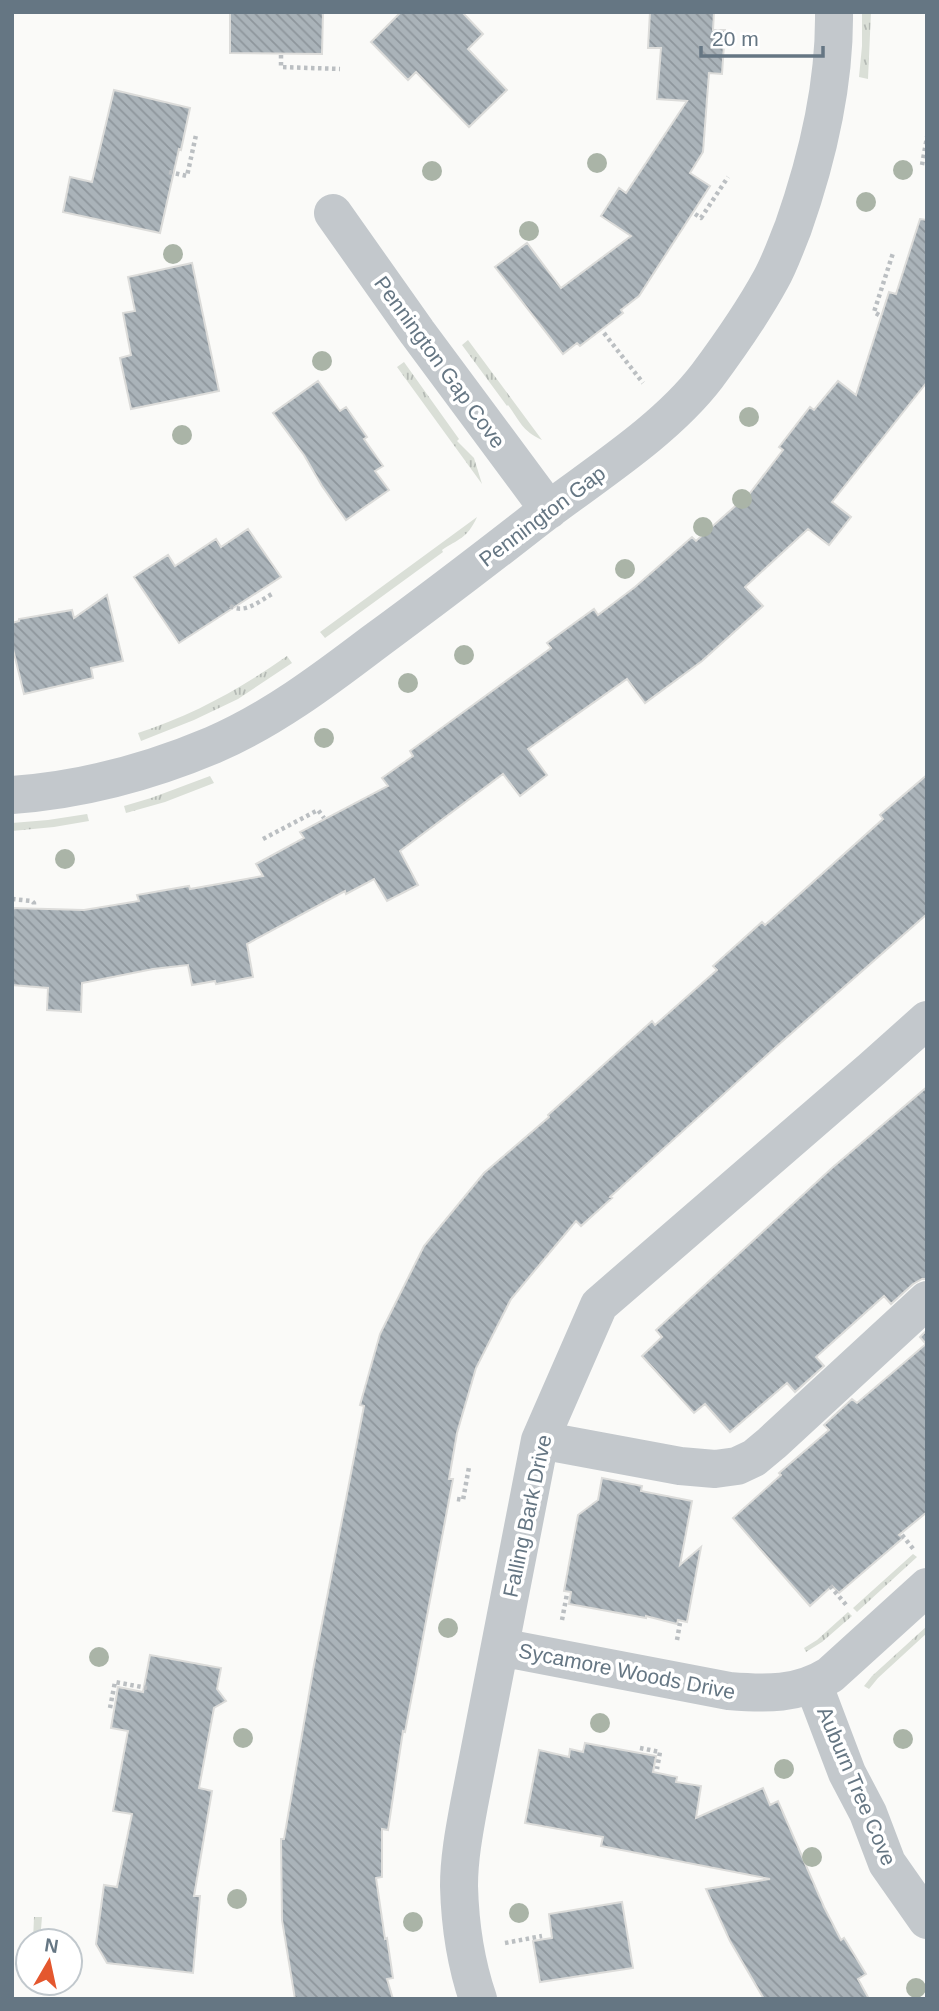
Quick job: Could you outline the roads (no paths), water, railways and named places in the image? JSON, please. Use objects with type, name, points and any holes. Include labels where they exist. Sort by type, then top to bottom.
[{"type":"street","name":"Pennington Gap","points":[[12,794],[83,786],[135,773],[215,744],[252,725],[330,676],[649,434],[682,404],[723,354],[773,277],[797,218],[814,160],[833,46],[834,12]]},
{"type":"street","name":"Pennington Gap Cove","points":[[333,213],[549,510]]},
{"type":"street","name":"Falling Bark Drive","points":[[478,1999],[465,1948],[459,1887],[469,1805],[540,1440],[598,1305],[927,1020]]},
{"type":"street","points":[[540,1440],[680,1466],[715,1469],[737,1466],[754,1458],[772,1444],[927,1300]]},
{"type":"street","name":"Sycamore Woods Drive","points":[[500,1647],[729,1691],[784,1692],[814,1686],[847,1661],[923,1572]]},
{"type":"street","name":"Auburn Tree Cove","points":[[814,1686],[847,1773],[868,1812],[887,1863],[927,1920]]}]
